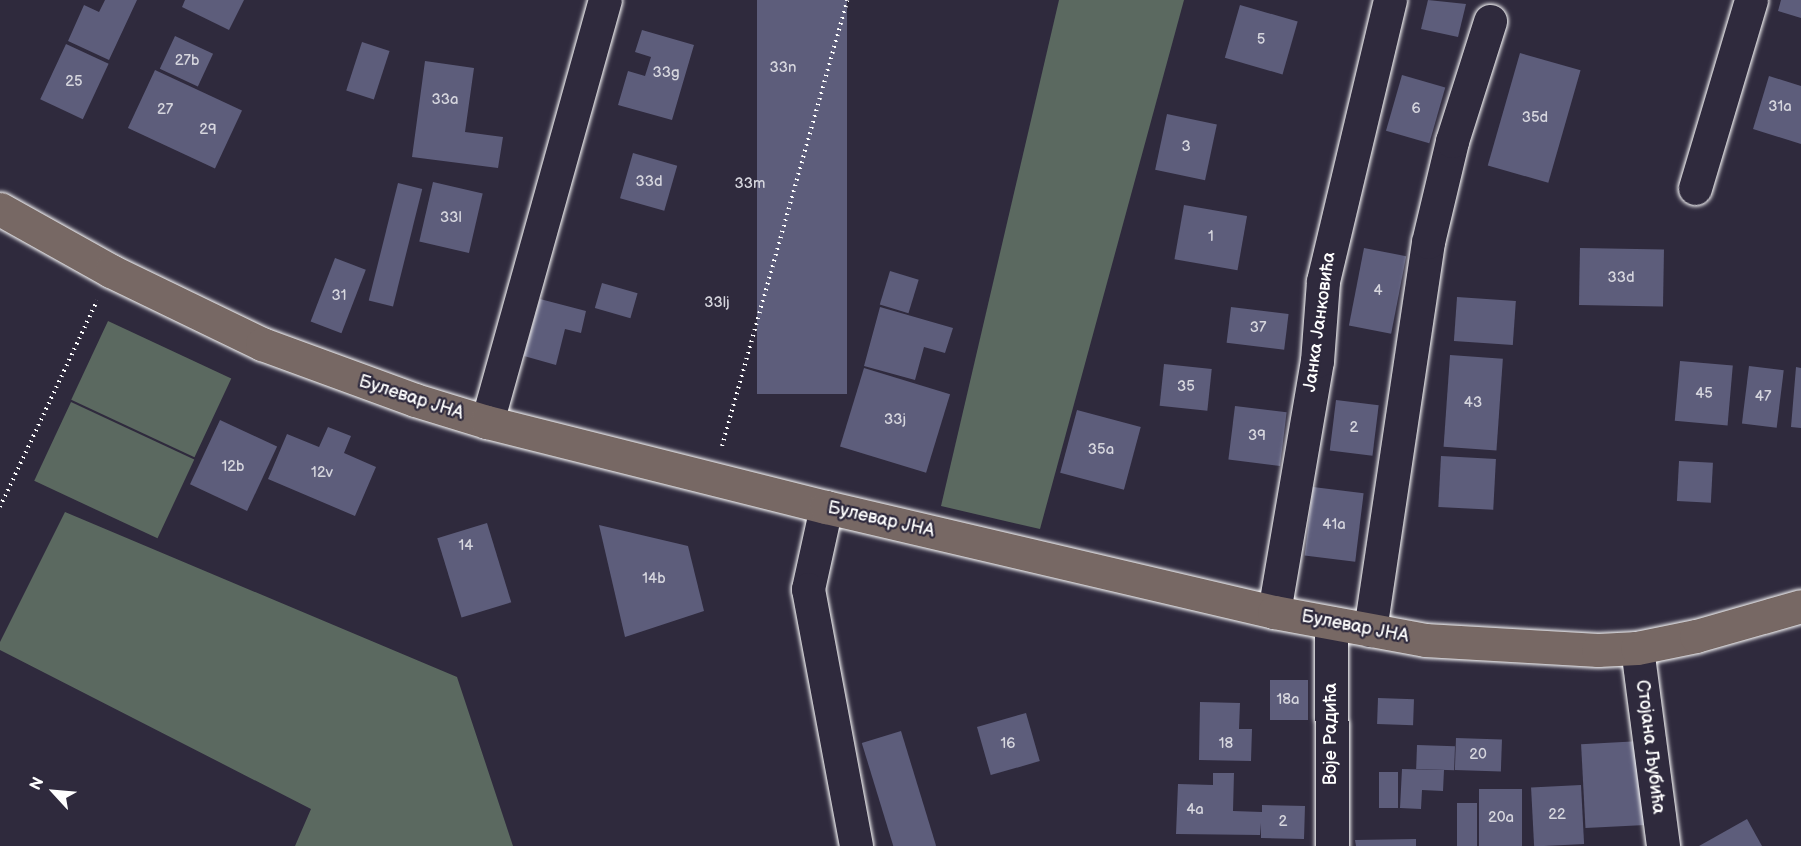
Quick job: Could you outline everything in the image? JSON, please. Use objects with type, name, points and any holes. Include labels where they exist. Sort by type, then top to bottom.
[{"type":"main road","name":"Булевар ЈНА","points":[[0,209],[111,272],[292,356],[487,422],[826,507],[1274,612],[1435,641],[1551,650],[1637,648],[1775,616],[1801,606]]},
{"type":"street","points":[[487,422],[605,0]]},
{"type":"street","name":"Јанка Јанковића","points":[[1274,612],[1317,361],[1323,281],[1390,0]]},
{"type":"street","points":[[1695,188],[1751,0]]},
{"type":"street","points":[[1370,630],[1428,242],[1452,141],[1490,21]]},
{"type":"street","points":[[826,507],[808,589],[856,846]]},
{"type":"street","name":"Воје Радића","points":[[1331,623],[1332,846]]},
{"type":"street","name":"Стојана Љубића","points":[[1637,648],[1663,846]]},
{"type":"path","points":[[722,449],[848,0]]},
{"type":"path","points":[[0,507],[111,272]]},
{"type":"shaded area","points":[[1059,0],[1184,0],[1040,529],[941,506]]},
{"type":"shaded area","points":[[108,321],[231,378],[194,457],[71,400]]},
{"type":"shaded area","points":[[71,402],[194,459],[157,538],[34,481]]},
{"type":"shaded area","points":[[65,512],[457,677],[513,846],[295,846],[311,809],[0,650],[0,642]]},
{"type":"building","points":[[105,0],[137,0],[109,60],[68,41],[84,5],[99,12]]},
{"type":"building","points":[[185,0],[244,0],[229,30],[182,7]]},
{"type":"building","points":[[757,0],[847,0],[847,394],[757,394]]},
{"type":"building","points":[[1428,0],[1466,4],[1458,37],[1421,29]]},
{"type":"building","points":[[1781,0],[1801,0],[1801,18],[1778,11]]},
{"type":"building","points":[[1240,5],[1298,22],[1283,74],[1225,58]]},
{"type":"building","points":[[642,30],[694,45],[672,120],[618,105],[628,71],[645,76],[651,57],[635,52]]},
{"type":"building","points":[[175,36],[213,54],[198,86],[160,69]]},
{"type":"building","points":[[362,42],[390,51],[374,99],[346,91]]},
{"type":"building","points":[[66,44],[109,64],[83,119],[40,99]]},
{"type":"building","points":[[1520,53],[1581,70],[1548,183],[1488,165]]},
{"type":"building","points":[[425,61],[474,68],[465,132],[503,137],[498,168],[412,157]]},
{"type":"building","points":[[155,70],[242,111],[215,169],[128,128]]},
{"type":"building","points":[[1402,75],[1445,87],[1429,143],[1386,131]]},
{"type":"building","points":[[1769,76],[1801,86],[1801,144],[1753,129]]},
{"type":"building","points":[[1167,114],[1217,125],[1205,180],[1155,170]]},
{"type":"building","points":[[633,153],[677,166],[664,211],[620,198]]},
{"type":"building","points":[[433,182],[483,193],[469,253],[419,241]]},
{"type":"building","points":[[398,183],[422,189],[393,306],[369,300]]},
{"type":"building","points":[[1184,205],[1247,216],[1237,270],[1174,259]]},
{"type":"building","points":[[1364,248],[1406,256],[1391,334],[1349,326]]},
{"type":"building","points":[[1580,248],[1664,249],[1663,306],[1579,305]]},
{"type":"building","points":[[335,258],[366,270],[341,333],[311,321]]},
{"type":"building","points":[[890,271],[919,280],[908,313],[880,304]]},
{"type":"building","points":[[602,283],[638,293],[630,318],[595,308]]},
{"type":"building","points":[[1457,297],[1516,301],[1513,345],[1454,341]]},
{"type":"building","points":[[540,299],[586,311],[581,333],[565,329],[556,365],[524,356]]},
{"type":"building","points":[[880,307],[953,328],[945,353],[924,347],[915,380],[864,366]]},
{"type":"building","points":[[1231,307],[1289,314],[1284,350],[1227,343]]},
{"type":"building","points":[[1450,355],[1503,359],[1496,450],[1444,447]]},
{"type":"building","points":[[1680,361],[1733,366],[1728,425],[1675,421]]},
{"type":"building","points":[[1164,364],[1212,369],[1207,411],[1160,406]]},
{"type":"building","points":[[1749,366],[1784,370],[1777,428],[1742,424]]},
{"type":"building","points":[[1796,367],[1801,368],[1801,428],[1791,427]]},
{"type":"building","points":[[864,368],[950,394],[926,473],[840,446]]},
{"type":"building","points":[[1336,400],[1379,405],[1372,456],[1330,451]]},
{"type":"building","points":[[1235,406],[1287,412],[1280,466],[1228,460]]},
{"type":"building","points":[[1077,410],[1141,427],[1124,490],[1060,473]]},
{"type":"building","points":[[220,420],[277,447],[247,511],[190,484]]},
{"type":"building","points":[[328,427],[351,436],[344,453],[376,467],[355,516],[268,479],[287,434],[319,447]]},
{"type":"building","points":[[1441,456],[1496,459],[1493,510],[1438,507]]},
{"type":"building","points":[[1679,461],[1713,463],[1711,503],[1677,501]]},
{"type":"building","points":[[1313,487],[1364,493],[1355,562],[1305,555]]},
{"type":"building","points":[[487,523],[511,602],[462,618],[437,538]]},
{"type":"building","points":[[599,525],[688,546],[704,611],[625,637]]},
{"type":"building","points":[[1270,680],[1308,680],[1308,720],[1270,720]]},
{"type":"building","points":[[1378,698],[1414,699],[1413,725],[1377,724]]},
{"type":"building","points":[[1200,702],[1240,703],[1239,729],[1252,729],[1251,761],[1199,760]]},
{"type":"building","points":[[1026,713],[1040,761],[991,775],[977,727]]},
{"type":"building","points":[[901,731],[936,846],[893,846],[862,743]]},
{"type":"building","points":[[1456,738],[1502,740],[1501,772],[1455,770]]},
{"type":"building","points":[[1641,741],[1645,825],[1585,828],[1581,744]]},
{"type":"building","points":[[1417,745],[1455,746],[1454,770],[1416,769]]},
{"type":"building","points":[[1402,769],[1444,770],[1443,791],[1422,790],[1421,809],[1400,808]]},
{"type":"building","points":[[1379,772],[1398,772],[1398,808],[1379,808]]},
{"type":"building","points":[[1213,773],[1234,773],[1233,811],[1262,812],[1262,805],[1305,806],[1304,839],[1261,838],[1261,823],[1260,835],[1176,834],[1178,784],[1213,785]]},
{"type":"building","points":[[1581,785],[1584,844],[1534,846],[1531,788]]},
{"type":"building","points":[[1479,789],[1522,789],[1522,846],[1479,846]]},
{"type":"building","points":[[1457,803],[1477,803],[1477,846],[1457,846]]},
{"type":"building","points":[[1747,819],[1762,846],[1699,846]]},
{"type":"building","points":[[1416,839],[1416,846],[1356,846],[1355,840]]}]
